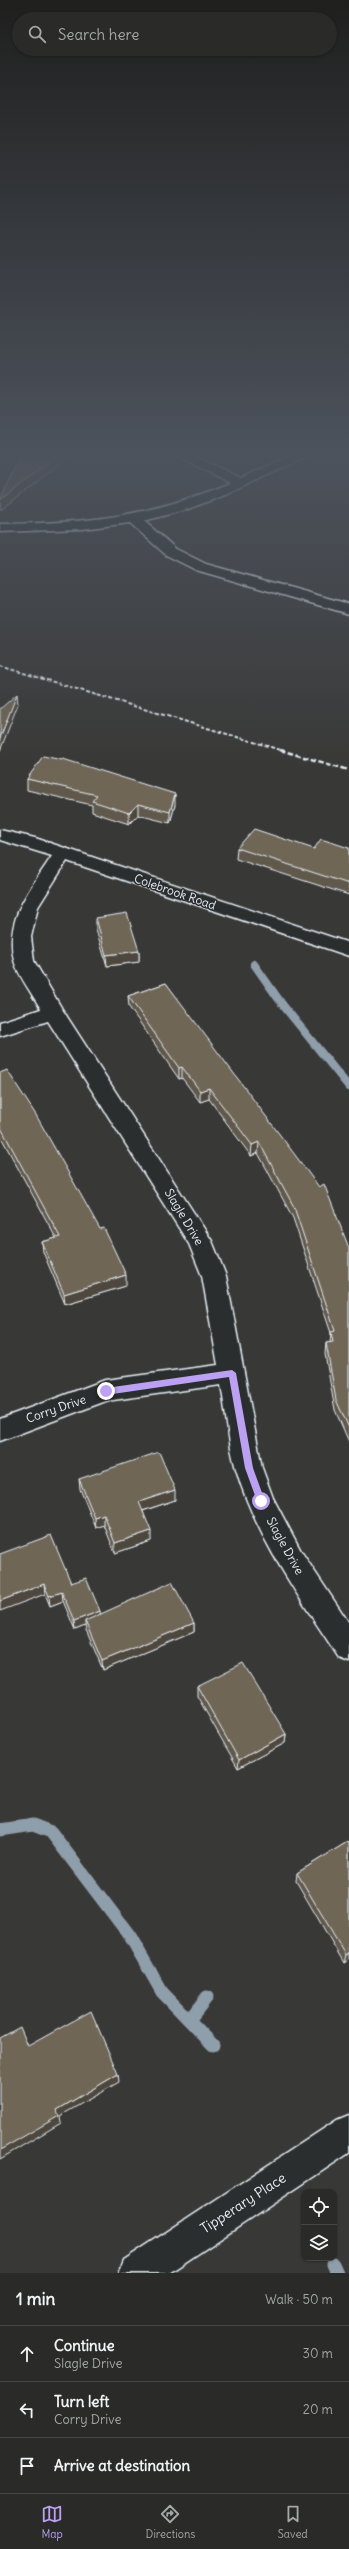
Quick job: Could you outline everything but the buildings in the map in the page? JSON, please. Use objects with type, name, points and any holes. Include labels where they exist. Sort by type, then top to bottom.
[{"type":"street","points":[[184,558],[202,567],[349,609]]},
{"type":"street","name":"Colebrook Road","points":[[0,835],[29,842],[349,950]]},
{"type":"street","name":"Slagle Drive","points":[[63,854],[28,907],[21,938],[24,961],[53,1012],[200,1241],[214,1276],[249,1468],[261,1501],[291,1560],[349,1648]]},
{"type":"street","points":[[0,1029],[53,1012]]},
{"type":"street","name":"Corry Drive","points":[[0,1430],[106,1391],[232,1373]]},
{"type":"street","name":"Tipperary Place","points":[[137,2273],[349,2132]]},
{"type":"waterway","points":[[254,964],[282,1004],[349,1087]]},
{"type":"waterway","points":[[0,1830],[33,1825],[51,1832],[130,1936],[162,1992],[213,2045]]},
{"type":"waterway","points":[[189,2020],[207,1997]]},
{"type":"waterway","points":[[333,2264],[337,2273]]},
{"type":"railway","points":[[0,666],[284,751]]},
{"type":"railway","points":[[280,750],[349,770]]},
{"type":"route","points":[[106,1391],[232,1373],[249,1468],[261,1501]]}]
